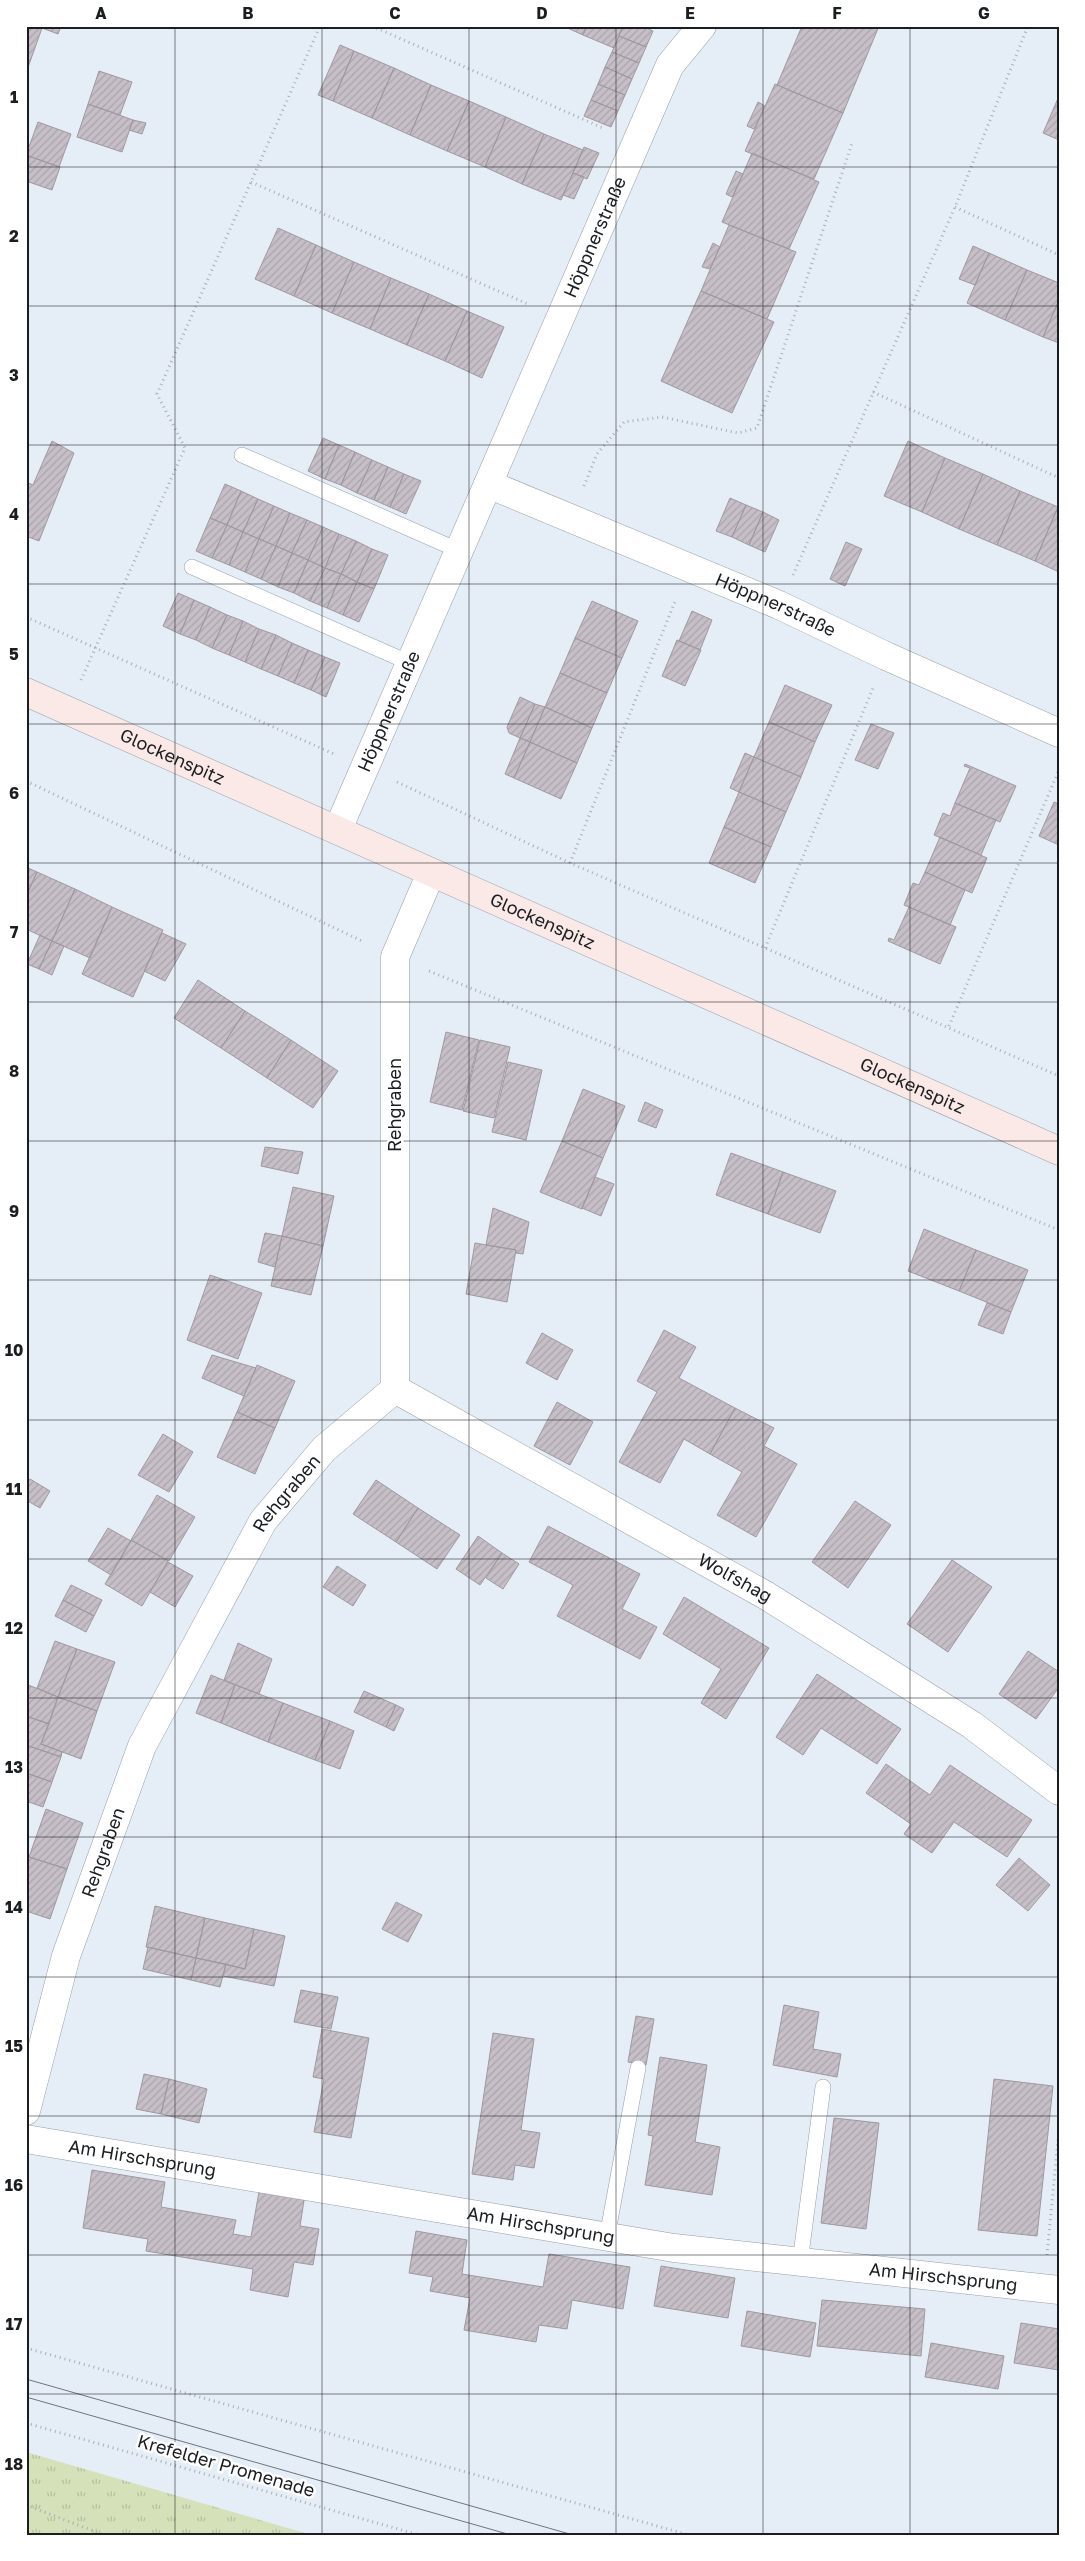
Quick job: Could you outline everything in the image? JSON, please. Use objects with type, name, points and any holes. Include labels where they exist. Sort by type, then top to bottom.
[{"type":"main road","name":"Glockenspitz","points":[[26,692],[1059,1151]]},
{"type":"street","name":"Höppnerstraße","points":[[338,829],[460,551],[635,142],[670,65],[702,26]]},
{"type":"street","name":"Höppnerstraße","points":[[488,484],[572,517],[779,605],[886,656],[1059,732]]},
{"type":"street","name":"Rehgraben","points":[[26,2111],[66,1956],[142,1746],[263,1521],[324,1449],[396,1389],[395,957],[431,872]]},
{"type":"street","name":"Wolfshag","points":[[396,1389],[767,1596],[972,1725],[1059,1791]]},
{"type":"street","name":"Am Hirschsprung","points":[[26,2139],[674,2248],[1051,2289]]},
{"type":"lane","points":[[242,455],[460,551]]},
{"type":"lane","points":[[192,567],[410,663]]},
{"type":"lane","points":[[608,2237],[638,2068]]},
{"type":"lane","points":[[800,2262],[823,2087]]},
{"type":"path","points":[[66,710],[96,648],[185,448],[157,394],[320,26]]},
{"type":"path","points":[[372,26],[635,142]]},
{"type":"path","points":[[779,605],[954,207],[1028,26]]},
{"type":"path","points":[[572,517],[597,454],[624,422],[662,417],[738,433],[758,428],[852,143]]},
{"type":"path","points":[[251,182],[559,318]]},
{"type":"path","points":[[954,207],[1059,255]]},
{"type":"path","points":[[873,392],[1059,478]]},
{"type":"path","points":[[570,863],[689,568]]},
{"type":"path","points":[[26,617],[365,767],[570,863],[949,1026],[1059,1076]]},
{"type":"path","points":[[765,948],[886,656]]},
{"type":"path","points":[[949,1026],[1059,770]]},
{"type":"path","points":[[26,781],[395,957],[1059,1230]]},
{"type":"path","points":[[1051,2289],[1059,2128]]},
{"type":"path","points":[[26,2348],[688,2535]]},
{"type":"path","name":"Krefelder Promenade","points":[[26,2423],[419,2535]]},
{"type":"path","points":[[26,2505],[104,2535]]},
{"type":"green space","points":[[26,2452],[312,2535],[26,2535]]},
{"type":"building","points":[[26,26],[42,28],[26,73]]},
{"type":"building","points":[[42,26],[61,26],[58,34],[42,28]]},
{"type":"building","points":[[563,26],[587,26],[583,35]]},
{"type":"building","points":[[587,26],[623,26],[614,48],[583,35]]},
{"type":"building","points":[[623,26],[642,26],[653,31],[646,47],[619,36]]},
{"type":"building","points":[[802,26],[879,26],[843,113],[777,85]]},
{"type":"building","points":[[619,36],[646,47],[639,63],[612,52]]},
{"type":"building","points":[[340,45],[354,51],[333,101],[318,95]]},
{"type":"building","points":[[354,51],[394,68],[372,118],[333,101]]},
{"type":"building","points":[[612,52],[639,63],[632,79],[605,67]]},
{"type":"building","points":[[605,67],[632,79],[625,95],[598,84]]},
{"type":"building","points":[[394,68],[431,85],[410,135],[372,118]]},
{"type":"building","points":[[99,71],[132,82],[120,115],[88,104]]},
{"type":"building","points":[[598,84],[625,95],[618,111],[591,100]]},
{"type":"building","points":[[775,84],[843,113],[814,179],[745,151]]},
{"type":"building","points":[[431,85],[469,101],[447,151],[410,135]]},
{"type":"building","points":[[1059,96],[1059,140],[1043,133]]},
{"type":"building","points":[[591,100],[618,111],[611,127],[584,116]]},
{"type":"building","points":[[469,101],[506,117],[485,167],[447,151]]},
{"type":"building","points":[[758,102],[765,106],[754,129],[747,126]]},
{"type":"building","points":[[88,104],[133,120],[122,152],[77,137]]},
{"type":"building","points":[[506,117],[544,134],[522,184],[485,167]]},
{"type":"building","points":[[133,120],[146,123],[142,134],[129,130]]},
{"type":"building","points":[[38,122],[71,134],[59,167],[26,155]]},
{"type":"building","points":[[544,134],[583,150],[561,200],[522,184]]},
{"type":"building","points":[[584,147],[599,153],[587,179],[573,173]]},
{"type":"building","points":[[752,153],[819,182],[789,249],[722,222]]},
{"type":"building","points":[[26,155],[60,167],[52,190],[26,181]]},
{"type":"building","points":[[736,171],[743,174],[732,197],[726,194]]},
{"type":"building","points":[[573,173],[584,177],[574,199],[563,195]]},
{"type":"building","points":[[729,225],[796,252],[767,319],[701,291]]},
{"type":"building","points":[[278,228],[316,245],[294,296],[255,279]]},
{"type":"building","points":[[713,243],[720,247],[710,269],[702,267]]},
{"type":"building","points":[[316,245],[354,262],[332,313],[294,296]]},
{"type":"building","points":[[973,246],[989,253],[975,285],[959,279]]},
{"type":"building","points":[[989,253],[1027,270],[1005,320],[967,303]]},
{"type":"building","points":[[354,262],[391,278],[370,329],[332,313]]},
{"type":"building","points":[[1027,270],[1059,283],[1059,300],[1043,337],[1005,320]]},
{"type":"building","points":[[391,278],[429,294],[407,345],[370,329]]},
{"type":"building","points":[[701,291],[774,322],[732,413],[661,381]]},
{"type":"building","points":[[429,294],[467,311],[445,361],[407,345]]},
{"type":"building","points":[[1059,300],[1059,343],[1043,337]]},
{"type":"building","points":[[467,311],[504,327],[482,378],[445,361]]},
{"type":"building","points":[[323,438],[339,445],[325,479],[308,471]]},
{"type":"building","points":[[52,441],[74,453],[39,541],[26,536],[26,482],[33,485]]},
{"type":"building","points":[[908,441],[945,458],[922,512],[884,496]]},
{"type":"building","points":[[339,445],[355,452],[341,485],[325,479]]},
{"type":"building","points":[[355,452],[372,460],[357,493],[341,485]]},
{"type":"building","points":[[945,458],[983,474],[959,529],[922,512]]},
{"type":"building","points":[[372,460],[388,467],[374,500],[357,493]]},
{"type":"building","points":[[388,467],[404,474],[390,507],[374,500]]},
{"type":"building","points":[[404,474],[421,481],[406,514],[390,507]]},
{"type":"building","points":[[983,474],[1020,491],[997,545],[959,529]]},
{"type":"building","points":[[225,484],[241,491],[227,525],[210,518]]},
{"type":"building","points":[[241,491],[258,499],[243,532],[227,525]]},
{"type":"building","points":[[1020,491],[1058,507],[1035,561],[997,545]]},
{"type":"building","points":[[730,498],[746,505],[732,537],[716,531]]},
{"type":"building","points":[[258,499],[274,506],[259,539],[243,532]]},
{"type":"building","points":[[746,505],[763,512],[749,545],[732,537]]},
{"type":"building","points":[[274,506],[290,513],[276,546],[259,539]]},
{"type":"building","points":[[1059,507],[1059,572],[1035,561]]},
{"type":"building","points":[[763,512],[779,520],[765,552],[749,545]]},
{"type":"building","points":[[290,513],[307,520],[292,553],[276,546]]},
{"type":"building","points":[[210,518],[227,525],[212,558],[196,551]]},
{"type":"building","points":[[307,520],[323,527],[308,560],[292,553]]},
{"type":"building","points":[[227,525],[243,532],[229,565],[212,558]]},
{"type":"building","points":[[323,527],[339,534],[325,568],[308,560]]},
{"type":"building","points":[[243,532],[259,539],[245,572],[229,565]]},
{"type":"building","points":[[339,534],[356,541],[341,574],[325,568]]},
{"type":"building","points":[[259,539],[276,546],[261,579],[245,572]]},
{"type":"building","points":[[356,541],[372,549],[357,582],[341,574]]},
{"type":"building","points":[[846,542],[862,549],[845,586],[830,579]]},
{"type":"building","points":[[276,546],[292,553],[278,587],[261,579]]},
{"type":"building","points":[[372,549],[388,555],[374,589],[357,582]]},
{"type":"building","points":[[292,553],[308,560],[294,593],[278,587]]},
{"type":"building","points":[[308,560],[325,568],[310,601],[294,593]]},
{"type":"building","points":[[325,568],[341,574],[327,608],[310,601]]},
{"type":"building","points":[[341,574],[357,582],[343,615],[327,608]]},
{"type":"building","points":[[357,582],[374,589],[359,622],[343,615]]},
{"type":"building","points":[[178,593],[194,600],[180,634],[163,626]]},
{"type":"building","points":[[194,600],[210,607],[196,640],[180,634]]},
{"type":"building","points":[[592,601],[638,621],[622,658],[575,638]]},
{"type":"building","points":[[210,607],[227,615],[212,648],[196,640]]},
{"type":"building","points":[[692,611],[712,620],[700,650],[679,641]]},
{"type":"building","points":[[227,615],[243,621],[229,655],[212,648]]},
{"type":"building","points":[[243,621],[259,629],[245,662],[229,655]]},
{"type":"building","points":[[259,629],[276,635],[261,669],[245,662]]},
{"type":"building","points":[[276,635],[292,643],[278,676],[261,669]]},
{"type":"building","points":[[575,638],[622,658],[607,693],[560,673]]},
{"type":"building","points":[[677,640],[701,650],[685,686],[662,676]]},
{"type":"building","points":[[292,643],[308,650],[294,683],[278,676]]},
{"type":"building","points":[[308,650],[325,657],[311,690],[294,683]]},
{"type":"building","points":[[325,657],[340,663],[326,697],[311,690]]},
{"type":"building","points":[[560,673],[607,693],[592,728],[545,707]]},
{"type":"building","points":[[785,685],[832,705],[815,742],[769,722]]},
{"type":"building","points":[[520,697],[535,704],[520,738],[509,733],[507,727]]},
{"type":"building","points":[[535,704],[545,707],[530,742],[520,738]]},
{"type":"building","points":[[545,707],[592,728],[577,763],[530,742]]},
{"type":"building","points":[[769,722],[815,742],[801,777],[754,757]]},
{"type":"building","points":[[871,724],[894,733],[878,769],[855,760]]},
{"type":"building","points":[[520,738],[530,742],[514,778],[505,774]]},
{"type":"building","points":[[530,742],[577,763],[561,799],[514,778]]},
{"type":"building","points":[[745,753],[754,757],[739,792],[730,788]]},
{"type":"building","points":[[754,757],[801,777],[786,812],[739,792]]},
{"type":"building","points":[[965,764],[1016,786],[1000,822],[955,803],[970,768],[964,766]]},
{"type":"building","points":[[739,792],[786,812],[771,847],[724,827]]},
{"type":"building","points":[[1054,802],[1059,804],[1059,845],[1039,836]]},
{"type":"building","points":[[955,803],[996,820],[981,855],[934,835],[943,813],[950,816]]},
{"type":"building","points":[[724,827],[771,847],[755,883],[709,863]]},
{"type":"building","points":[[940,837],[987,858],[972,893],[925,872]]},
{"type":"building","points":[[26,867],[37,872],[26,897]]},
{"type":"building","points":[[37,872],[75,889],[52,941],[26,929],[26,897]]},
{"type":"building","points":[[925,872],[965,890],[950,925],[904,905],[913,883],[919,885]]},
{"type":"building","points":[[75,889],[112,907],[90,958],[52,941]]},
{"type":"building","points":[[112,907],[163,930],[133,997],[82,974]]},
{"type":"building","points":[[909,907],[956,927],[940,964],[888,941],[889,938],[894,940]]},
{"type":"building","points":[[162,933],[186,944],[165,981],[144,971]]},
{"type":"building","points":[[40,935],[52,941],[39,969],[27,964]]},
{"type":"building","points":[[52,941],[64,946],[52,975],[39,969]]},
{"type":"building","points":[[198,980],[245,1011],[221,1048],[174,1018]]},
{"type":"building","points":[[245,1011],[291,1040],[267,1078],[221,1048]]},
{"type":"building","points":[[446,1032],[479,1040],[462,1110],[430,1102]]},
{"type":"building","points":[[291,1040],[338,1071],[313,1108],[267,1078]]},
{"type":"building","points":[[480,1040],[510,1047],[494,1118],[463,1111]]},
{"type":"building","points":[[508,1062],[542,1070],[526,1140],[492,1132]]},
{"type":"building","points":[[583,1089],[625,1106],[603,1158],[562,1141]]},
{"type":"building","points":[[645,1102],[663,1110],[656,1128],[638,1121]]},
{"type":"building","points":[[562,1141],[603,1158],[582,1209],[540,1192]]},
{"type":"building","points":[[265,1147],[303,1152],[298,1174],[261,1166]]},
{"type":"building","points":[[731,1153],[783,1172],[768,1214],[716,1195]]},
{"type":"building","points":[[783,1172],[836,1191],[820,1233],[768,1214]]},
{"type":"building","points":[[595,1177],[614,1184],[601,1216],[582,1208]]},
{"type":"building","points":[[293,1187],[334,1196],[323,1246],[282,1236]]},
{"type":"building","points":[[493,1208],[529,1222],[523,1254],[516,1253],[516,1250],[486,1245]]},
{"type":"building","points":[[924,1229],[976,1250],[959,1291],[908,1271]]},
{"type":"building","points":[[265,1233],[282,1236],[275,1267],[258,1262]]},
{"type":"building","points":[[282,1236],[323,1246],[311,1295],[271,1286]]},
{"type":"building","points":[[475,1243],[516,1250],[507,1302],[466,1294]]},
{"type":"building","points":[[976,1250],[1028,1270],[1011,1312],[959,1291]]},
{"type":"building","points":[[210,1275],[262,1293],[238,1359],[187,1340]]},
{"type":"building","points":[[987,1303],[1011,1312],[1003,1334],[978,1325]]},
{"type":"building","points":[[664,1330],[696,1347],[679,1378],[735,1408],[710,1454],[684,1439],[660,1483],[619,1462],[657,1392],[637,1381]]},
{"type":"building","points":[[542,1333],[573,1350],[557,1380],[526,1363]]},
{"type":"building","points":[[212,1355],[256,1368],[244,1396],[202,1378]]},
{"type":"building","points":[[257,1365],[295,1381],[275,1428],[237,1412]]},
{"type":"building","points":[[557,1402],[593,1422],[570,1465],[534,1446]]},
{"type":"building","points":[[735,1408],[774,1428],[764,1446],[797,1464],[756,1537],[717,1515],[742,1472],[710,1454]]},
{"type":"building","points":[[237,1412],[275,1428],[255,1474],[217,1457]]},
{"type":"building","points":[[163,1434],[193,1452],[169,1492],[138,1475]]},
{"type":"building","points":[[30,1479],[50,1491],[40,1508],[26,1500],[26,1485]]},
{"type":"building","points":[[376,1480],[418,1508],[396,1542],[353,1514]]},
{"type":"building","points":[[157,1495],[195,1517],[169,1561],[131,1540]]},
{"type":"building","points":[[855,1501],[891,1525],[848,1588],[812,1562]]},
{"type":"building","points":[[418,1508],[460,1535],[437,1569],[396,1542]]},
{"type":"building","points":[[548,1526],[640,1574],[622,1609],[657,1627],[640,1659],[557,1616],[573,1585],[529,1562]]},
{"type":"building","points":[[108,1528],[131,1541],[111,1575],[88,1561]]},
{"type":"building","points":[[478,1536],[502,1553],[480,1585],[456,1569]]},
{"type":"building","points":[[131,1540],[168,1561],[142,1606],[105,1584]]},
{"type":"building","points":[[502,1553],[519,1564],[503,1589],[486,1578]]},
{"type":"building","points":[[952,1560],[992,1587],[948,1652],[907,1624]]},
{"type":"building","points":[[168,1562],[193,1576],[175,1607],[150,1592]]},
{"type":"building","points":[[337,1566],[366,1585],[353,1606],[323,1587]]},
{"type":"building","points":[[71,1585],[102,1600],[94,1616],[63,1600]]},
{"type":"building","points":[[684,1597],[769,1648],[726,1719],[701,1703],[721,1669],[663,1634]]},
{"type":"building","points":[[63,1600],[94,1616],[86,1632],[55,1616]]},
{"type":"building","points":[[55,1641],[77,1649],[58,1697],[37,1688]]},
{"type":"building","points":[[238,1643],[272,1659],[259,1694],[224,1680]]},
{"type":"building","points":[[77,1649],[115,1662],[97,1711],[58,1697]]},
{"type":"building","points":[[1028,1651],[1059,1672],[1059,1687],[1036,1719],[999,1694]]},
{"type":"building","points":[[817,1674],[901,1729],[877,1764],[821,1728],[803,1755],[776,1737]]},
{"type":"building","points":[[211,1675],[235,1685],[221,1723],[196,1713]]},
{"type":"building","points":[[26,1684],[58,1697],[49,1724],[26,1716]]},
{"type":"building","points":[[235,1685],[283,1703],[268,1742],[221,1723]]},
{"type":"building","points":[[364,1691],[396,1705],[386,1727],[354,1712]]},
{"type":"building","points":[[58,1697],[97,1711],[81,1759],[41,1744]]},
{"type":"building","points":[[283,1703],[330,1721],[315,1760],[268,1742]]},
{"type":"building","points":[[396,1705],[404,1709],[394,1731],[386,1727]]},
{"type":"building","points":[[26,1716],[49,1724],[41,1744],[62,1752],[61,1757],[26,1745]]},
{"type":"building","points":[[330,1721],[354,1731],[340,1769],[315,1760]]},
{"type":"building","points":[[26,1745],[61,1757],[52,1782],[26,1773]]},
{"type":"building","points":[[886,1764],[930,1795],[950,1765],[1032,1820],[1007,1857],[954,1822],[932,1853],[904,1834],[911,1824],[866,1793]]},
{"type":"building","points":[[26,1773],[52,1782],[43,1807],[26,1801]]},
{"type":"building","points":[[46,1809],[83,1823],[67,1869],[29,1857]]},
{"type":"building","points":[[29,1857],[67,1869],[50,1919],[26,1911],[26,1865]]},
{"type":"building","points":[[1019,1858],[1050,1885],[1028,1911],[996,1885]]},
{"type":"building","points":[[396,1902],[422,1915],[408,1942],[382,1929]]},
{"type":"building","points":[[155,1906],[205,1918],[196,1958],[146,1947]]},
{"type":"building","points":[[205,1918],[254,1929],[245,1969],[196,1958]]},
{"type":"building","points":[[254,1929],[285,1936],[274,1986],[223,1976],[226,1964],[245,1969]]},
{"type":"building","points":[[148,1947],[196,1958],[191,1980],[143,1969]]},
{"type":"building","points":[[196,1958],[226,1964],[220,1987],[191,1980]]},
{"type":"building","points":[[301,1990],[338,1997],[331,2029],[294,2022]]},
{"type":"building","points":[[784,2005],[819,2012],[813,2049],[841,2054],[837,2077],[773,2065]]},
{"type":"building","points":[[636,2016],[654,2019],[646,2065],[628,2062]]},
{"type":"building","points":[[322,2029],[369,2038],[351,2138],[314,2132],[324,2079],[313,2077]]},
{"type":"building","points":[[493,2033],[534,2039],[521,2130],[540,2133],[534,2168],[515,2165],[513,2180],[472,2174]]},
{"type":"building","points":[[660,2057],[707,2065],[695,2142],[720,2147],[712,2195],[645,2185],[653,2136],[648,2135]]},
{"type":"building","points":[[144,2074],[169,2079],[161,2114],[136,2109]]},
{"type":"building","points":[[169,2079],[207,2089],[199,2123],[161,2114]]},
{"type":"building","points":[[994,2079],[1053,2086],[1037,2236],[978,2230]]},
{"type":"building","points":[[834,2118],[879,2123],[866,2229],[821,2223]]},
{"type":"building","points":[[92,2170],[165,2182],[161,2207],[236,2220],[233,2234],[251,2237],[260,2186],[305,2194],[300,2226],[319,2229],[313,2265],[294,2262],[288,2297],[250,2290],[253,2269],[146,2251],[148,2239],[83,2228]]},
{"type":"building","points":[[416,2231],[467,2240],[462,2274],[543,2287],[549,2254],[630,2267],[623,2309],[572,2300],[567,2329],[539,2325],[536,2342],[464,2330],[470,2298],[430,2291],[433,2277],[409,2273]]},
{"type":"building","points":[[661,2266],[735,2278],[728,2318],[654,2306]]},
{"type":"building","points":[[822,2300],[925,2309],[921,2356],[817,2346]]},
{"type":"building","points":[[747,2311],[816,2323],[810,2357],[741,2346]]},
{"type":"building","points":[[1021,2323],[1059,2329],[1059,2370],[1014,2363]]},
{"type":"building","points":[[931,2343],[1004,2356],[998,2389],[925,2377]]},
{"type":"tram line","points":[[26,2379],[573,2535]]},
{"type":"tram line","points":[[26,2397],[511,2535]]}]
